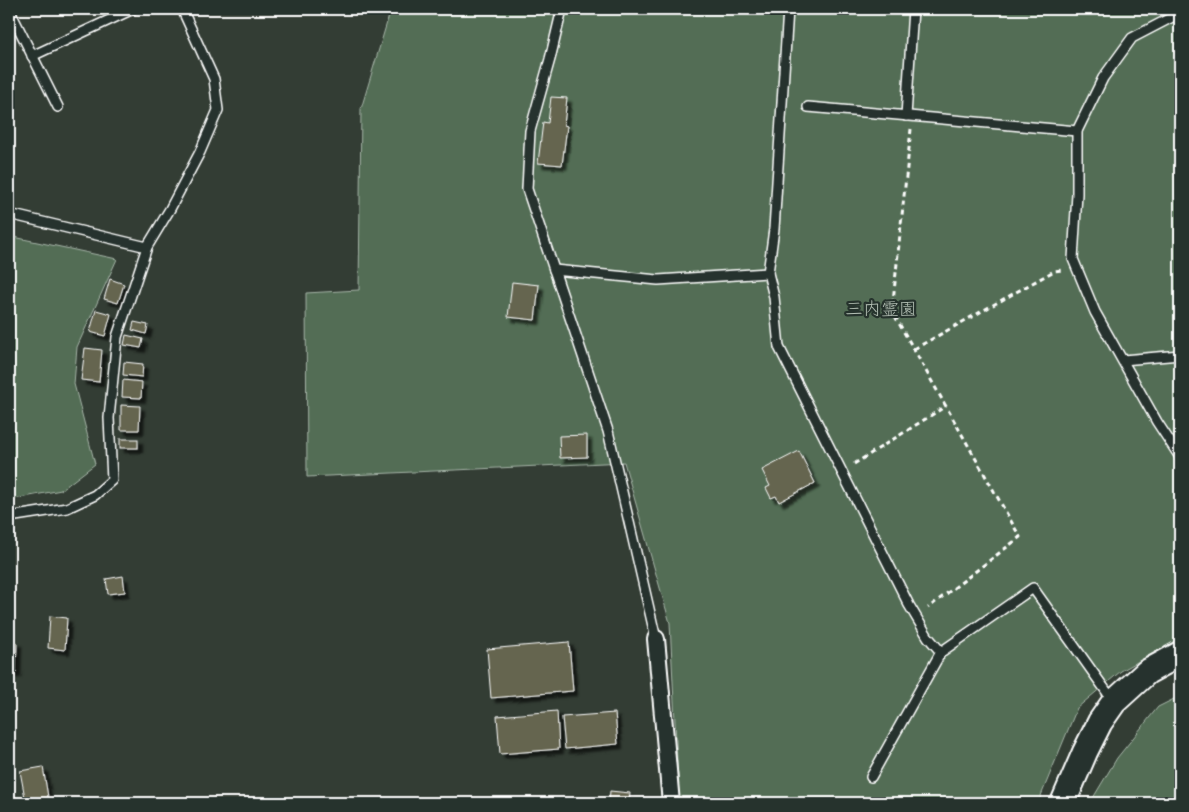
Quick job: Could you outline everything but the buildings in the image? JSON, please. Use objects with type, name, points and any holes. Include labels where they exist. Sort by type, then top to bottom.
[{"type":"street","points":[[656,639],[670,803]]},
{"type":"street","points":[[1063,803],[1100,722],[1114,702],[1146,672],[1180,654]]},
{"type":"lane","points":[[9,9],[12,24],[32,56],[58,107]]},
{"type":"lane","points":[[32,56],[133,9]]},
{"type":"lane","points":[[9,517],[67,508],[95,495],[112,480],[109,418],[117,337],[148,248],[200,152],[218,110],[214,79],[182,9]]},
{"type":"lane","points":[[562,9],[530,131],[527,189],[608,431],[656,639]]},
{"type":"lane","points":[[788,9],[774,230],[768,273],[774,297],[779,347],[909,605],[928,637],[941,652]]},
{"type":"lane","points":[[909,116],[913,9]]},
{"type":"lane","points":[[1180,13],[1132,38],[1103,78],[1077,131],[1077,194],[1073,259],[1095,312],[1157,422],[1180,457]]},
{"type":"lane","points":[[808,107],[1077,131]]},
{"type":"lane","points":[[9,214],[148,248]]},
{"type":"lane","points":[[554,270],[658,280],[768,273]]},
{"type":"lane","points":[[1123,360],[1180,355]]},
{"type":"lane","points":[[871,777],[941,652],[1032,588],[1114,702]]},
{"type":"path","points":[[909,116],[892,311],[1020,537],[916,617]]},
{"type":"path","points":[[914,349],[1054,271],[1077,268]]},
{"type":"path","points":[[842,472],[946,406]]},
{"type":"green space","name":"三内霊園","points":[[391,9],[1180,9],[1180,638],[1121,671],[1077,708],[1038,803],[902,803],[898,798],[679,800],[670,623],[624,462],[307,477],[306,293],[359,290],[361,109]]},
{"type":"green space","points":[[9,236],[117,259],[77,347],[74,384],[95,464],[61,490],[9,500]]},
{"type":"green space","points":[[1180,696],[1180,803],[1090,803],[1117,758],[1158,707]]}]
